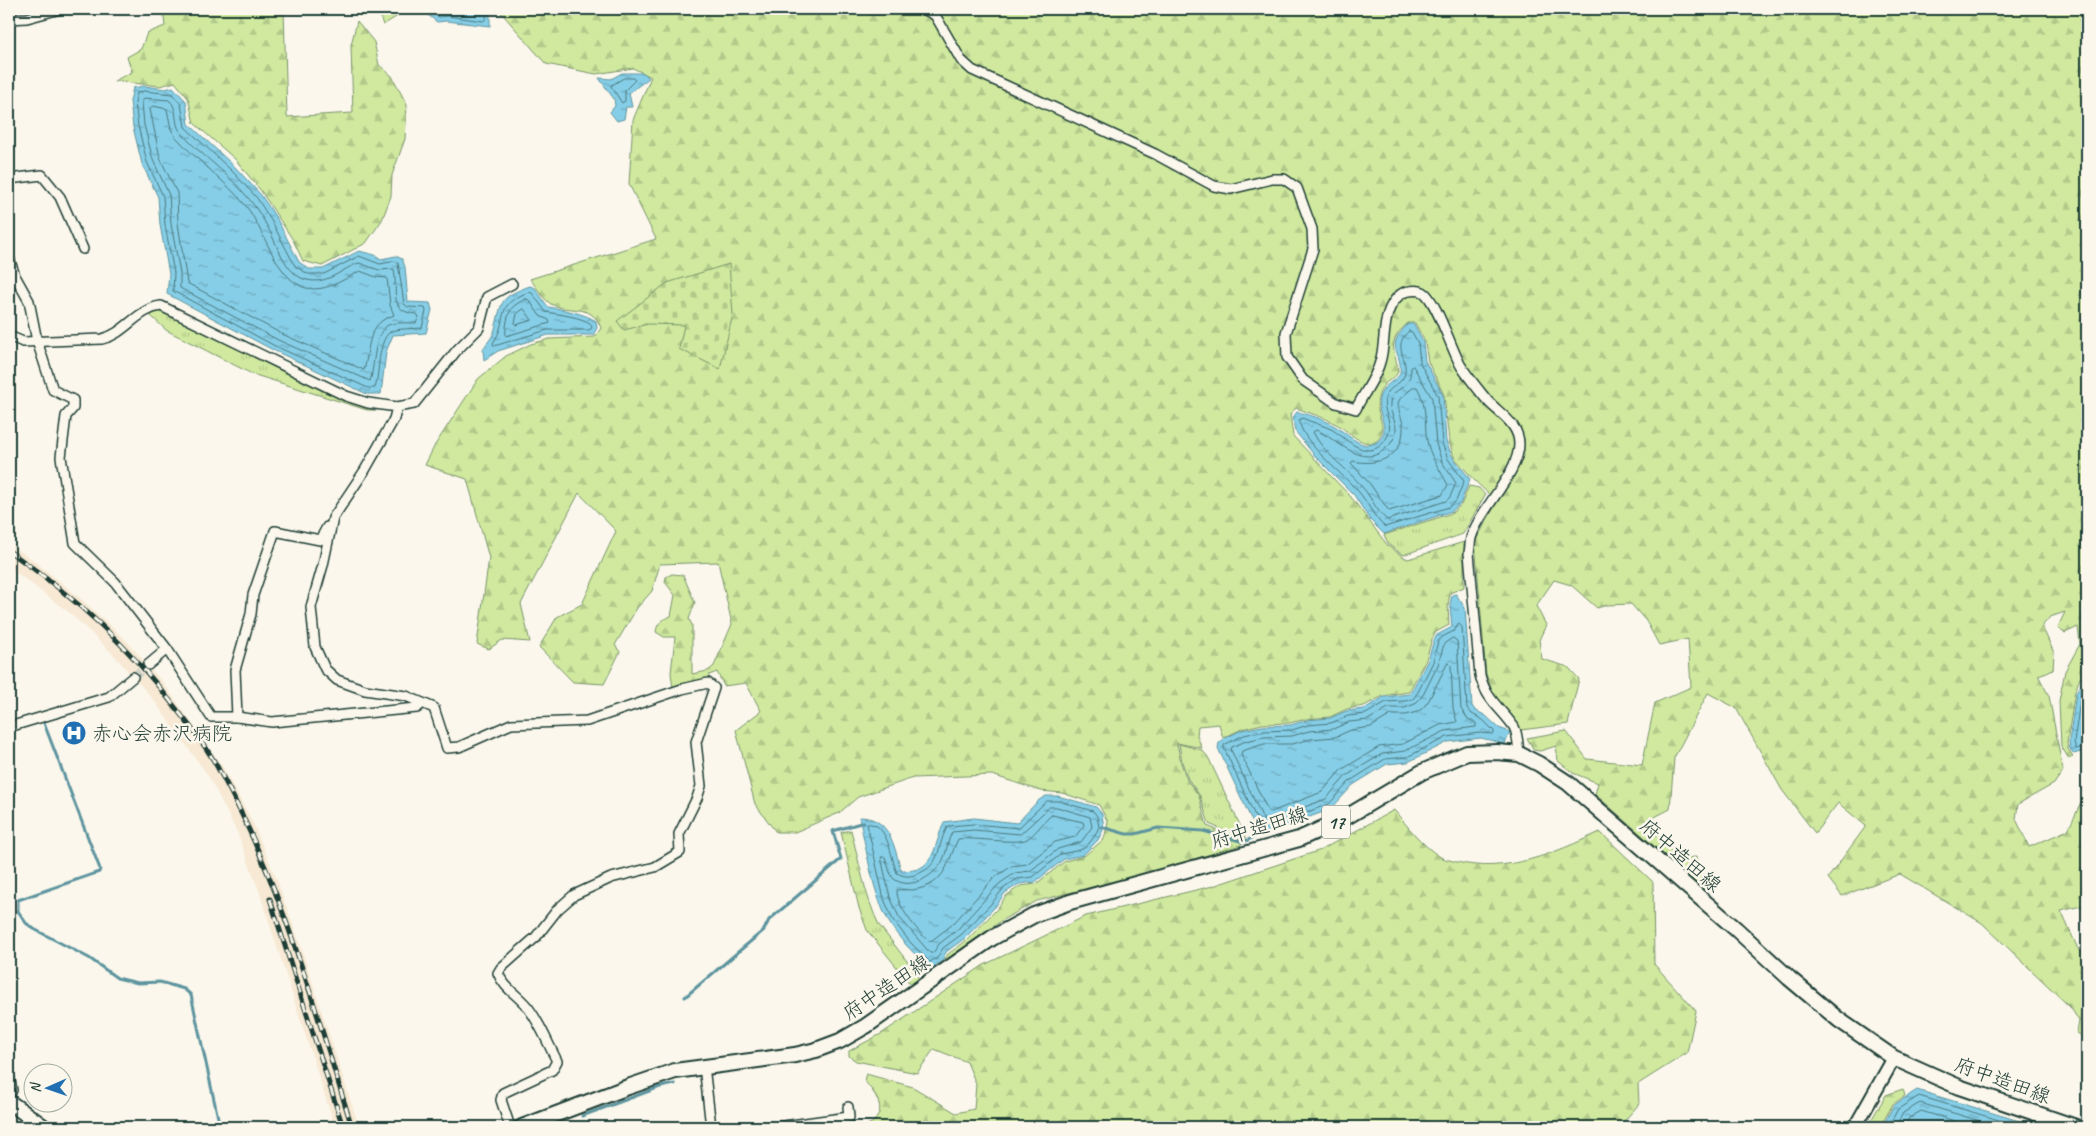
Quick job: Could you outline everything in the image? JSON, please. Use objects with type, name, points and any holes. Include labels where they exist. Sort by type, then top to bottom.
[{"type":"main road","name":"府中造田線","points":[[522,1127],[675,1071],[794,1055],[832,1044],[866,1026],[992,938],[1034,915],[1070,902],[1299,839],[1343,819],[1422,772],[1467,753],[1497,752],[1519,754],[1539,764],[1568,783],[1736,929],[1789,978],[1840,1020],[1894,1058],[1959,1087],[2076,1127]]},
{"type":"main road","points":[[9,1102],[44,1127]]},
{"type":"street","points":[[9,19],[27,18],[60,9]]},
{"type":"street","points":[[870,9],[887,9]]},
{"type":"street","points":[[923,9],[935,15],[961,60],[972,70],[1155,154],[1214,186],[1230,188],[1272,179],[1284,180],[1297,188],[1312,229],[1313,249],[1286,333],[1287,357],[1303,380],[1336,403],[1356,409],[1380,362],[1387,314],[1396,299],[1402,293],[1412,291],[1422,292],[1431,302],[1461,366],[1487,400],[1510,421],[1519,441],[1518,455],[1478,524],[1472,537],[1469,553],[1480,675],[1483,688],[1493,704],[1515,729],[1519,754]]},
{"type":"street","points":[[9,179],[42,175],[60,197],[83,249]]},
{"type":"street","points":[[9,258],[15,276],[28,301],[37,341],[52,390],[73,400],[73,408],[66,416],[61,457],[75,543],[116,582],[167,650],[210,717],[237,717],[272,722],[417,708],[422,703]]},
{"type":"street","points":[[9,336],[23,342],[102,339],[113,336],[150,307],[161,306],[346,396],[368,404],[397,407],[414,404],[457,350],[479,328],[487,297],[512,284]]},
{"type":"street","points":[[237,717],[235,670],[251,614],[253,595],[275,531],[320,540],[365,470],[394,419],[397,407]]},
{"type":"street","points":[[333,518],[312,607],[316,654],[325,668],[337,680],[365,690],[406,696],[434,708],[447,748],[459,747],[511,724],[587,721],[682,689],[708,683],[714,688],[696,742],[701,786],[698,798],[679,834],[680,852],[655,867],[611,878],[574,895],[558,909],[536,937],[501,968],[498,974],[500,980],[528,1006],[557,1061],[552,1070],[503,1093],[501,1100],[510,1127]]},
{"type":"street","points":[[148,665],[167,650]]},
{"type":"street","points":[[9,727],[109,697],[133,677]]},
{"type":"street","points":[[1855,1127],[1894,1058]]},
{"type":"street","points":[[704,1066],[711,1127]]},
{"type":"street","points":[[9,1076],[12,1090],[9,1096]]},
{"type":"street","points":[[776,1127],[849,1117],[848,1107]]},
{"type":"shaded area","points":[[9,544],[33,560],[80,598],[125,639],[164,684],[222,766],[253,823],[277,880],[299,941],[359,1127],[335,1127],[258,888],[237,832],[209,777],[152,698],[112,653],[71,614],[9,567]]},
{"type":"green space","points":[[163,9],[284,9],[287,117],[353,113],[351,45],[357,21],[374,42],[379,65],[392,76],[407,105],[405,139],[392,175],[391,196],[382,220],[366,243],[322,266],[303,261],[293,240],[261,191],[235,159],[194,123],[188,98],[175,82],[160,86],[114,81],[132,72],[127,57],[141,49],[147,33],[165,26]]},
{"type":"green space","points":[[377,9],[409,9],[383,25]]},
{"type":"green space","points":[[498,9],[2087,9],[2087,680],[2080,678],[2075,691],[2067,743],[2068,749],[2073,756],[2069,759],[2061,746],[2059,701],[2065,671],[2080,644],[2078,627],[2065,633],[2058,627],[2065,612],[2050,617],[2042,626],[2054,653],[2053,670],[2038,675],[2049,696],[2063,771],[2054,784],[2018,804],[2016,819],[2029,847],[2068,830],[2082,801],[2087,778],[2087,911],[2081,906],[2061,911],[2078,949],[2087,954],[2087,1038],[2077,1033],[2079,1021],[2071,1008],[1982,923],[1900,874],[1842,896],[1828,878],[1866,826],[1838,803],[1815,833],[1782,790],[1736,708],[1708,693],[1674,758],[1670,809],[1645,822],[1678,859],[1696,857],[1706,885],[1703,889],[1595,794],[1598,783],[1573,773],[1558,761],[1556,746],[1540,751],[1534,750],[1527,738],[1566,731],[1587,759],[1642,765],[1655,703],[1691,687],[1688,639],[1659,645],[1646,621],[1631,604],[1607,605],[1597,608],[1571,585],[1554,580],[1536,606],[1546,625],[1539,640],[1542,659],[1568,667],[1579,679],[1568,724],[1521,730],[1492,691],[1486,674],[1475,542],[1497,502],[1454,457],[1449,441],[1444,395],[1428,362],[1425,342],[1415,323],[1408,323],[1395,339],[1393,347],[1398,371],[1384,385],[1378,396],[1377,407],[1382,431],[1376,441],[1365,443],[1341,427],[1296,408],[1290,414],[1293,436],[1351,497],[1388,546],[1408,559],[1464,542],[1464,587],[1450,593],[1448,606],[1449,625],[1436,632],[1426,660],[1409,692],[1383,696],[1364,706],[1347,709],[1330,717],[1306,719],[1290,723],[1262,724],[1242,729],[1223,738],[1219,724],[1198,726],[1197,736],[1202,748],[1177,743],[1187,780],[1199,796],[1207,826],[1242,840],[1241,845],[1144,874],[1037,901],[1004,919],[944,961],[948,954],[966,941],[997,909],[1006,896],[1020,886],[1036,884],[1065,861],[1084,856],[1104,839],[1108,822],[1099,805],[1062,793],[1041,791],[992,775],[913,778],[858,797],[839,813],[795,832],[776,832],[755,804],[736,730],[761,711],[746,683],[724,686],[717,672],[709,675],[705,681],[673,689],[671,673],[675,637],[664,637],[656,632],[659,624],[671,616],[675,595],[665,582],[666,577],[672,574],[683,575],[695,603],[689,619],[692,625],[692,674],[708,671],[714,666],[732,624],[718,562],[660,564],[652,591],[637,608],[615,645],[620,652],[604,684],[573,682],[539,647],[557,617],[582,604],[616,531],[579,493],[521,604],[530,642],[502,640],[489,649],[477,644],[489,558],[467,479],[425,465],[435,445],[478,379],[506,356],[531,344],[549,339],[595,337],[601,328],[597,320],[586,312],[558,307],[548,302],[530,279],[656,239],[629,184],[633,120],[651,77],[633,68],[596,74],[546,64]]},
{"type":"green space","points":[[729,264],[733,314],[720,369],[679,349],[684,325],[648,324],[624,330],[617,321],[667,283]]},
{"type":"green space","points":[[151,312],[169,313],[297,377],[377,410],[367,410],[252,374],[166,330],[150,315]]},
{"type":"green space","points":[[1469,486],[1479,488],[1485,495],[1463,534],[1403,555],[1389,545],[1384,535],[1452,513],[1461,505]]},
{"type":"green space","points":[[1179,744],[1202,750],[1208,757],[1247,840],[1209,824],[1200,796],[1188,779],[1182,762]]},
{"type":"green space","points":[[1394,810],[1432,851],[1445,859],[1476,865],[1512,863],[1530,859],[1548,854],[1600,832],[1653,882],[1654,964],[1696,1011],[1687,1053],[1638,1084],[1639,1104],[1619,1127],[864,1127],[874,1121],[880,1110],[878,1100],[864,1080],[866,1074],[913,1087],[956,1113],[974,1109],[976,1084],[967,1062],[934,1049],[917,1073],[856,1061],[849,1056],[849,1051],[881,1034],[984,965],[1086,916],[1213,886],[1321,850]]},
{"type":"green space","points":[[851,830],[866,891],[879,925],[917,974],[919,981],[911,985],[867,930],[859,908],[841,832]]},
{"type":"green space","points":[[1903,1089],[1905,1096],[1893,1104],[1880,1127],[1867,1127],[1886,1095]]},
{"type":"water","points":[[423,9],[490,9],[490,26],[446,21],[437,22]]},
{"type":"water","points":[[622,73],[644,73],[649,78],[629,93],[632,107],[626,107],[624,119],[617,121],[610,112],[615,106],[614,99],[599,78],[611,79]]},
{"type":"water","points":[[144,86],[165,89],[173,87],[186,101],[189,124],[235,167],[261,195],[277,219],[299,262],[309,269],[323,269],[359,251],[375,255],[381,259],[396,256],[402,259],[405,267],[408,302],[430,303],[432,310],[426,333],[393,335],[386,352],[381,394],[367,394],[273,350],[167,294],[169,274],[160,225],[158,197],[142,164],[133,127],[130,101],[133,88]]},
{"type":"water","points":[[530,286],[535,288],[548,307],[567,310],[596,321],[597,328],[593,335],[548,335],[498,351],[484,360],[483,349],[493,334],[500,308],[506,298]]},
{"type":"water","points":[[1408,324],[1414,324],[1423,342],[1425,361],[1443,395],[1446,441],[1452,456],[1470,479],[1460,504],[1452,511],[1384,534],[1370,520],[1354,495],[1315,456],[1295,431],[1293,417],[1297,412],[1311,415],[1337,427],[1361,444],[1369,445],[1377,442],[1384,432],[1379,399],[1387,385],[1399,376],[1400,365],[1395,344],[1401,332]]},
{"type":"water","points":[[1456,594],[1465,608],[1472,706],[1499,728],[1510,732],[1505,744],[1481,738],[1448,742],[1408,762],[1387,764],[1353,785],[1331,809],[1259,836],[1218,748],[1219,743],[1242,730],[1262,726],[1291,725],[1307,720],[1330,718],[1346,711],[1364,709],[1384,697],[1410,694],[1428,660],[1437,635],[1452,627],[1450,605],[1452,595]]},
{"type":"water","points":[[2086,682],[2087,750],[2074,754],[2070,749],[2069,742],[2076,693],[2082,683]]},
{"type":"water","points":[[1046,796],[1058,796],[1096,807],[1102,814],[1104,828],[1098,840],[1083,855],[1064,859],[1035,882],[1019,884],[1005,893],[995,907],[965,938],[946,952],[942,961],[930,969],[898,935],[883,911],[874,885],[859,817],[869,818],[884,827],[893,843],[901,870],[912,870],[921,868],[932,856],[944,822],[974,818],[1017,823],[1039,800]]},
{"type":"water","points":[[1917,1090],[2039,1127],[1882,1127],[1894,1105]]},
{"type":"waterway","points":[[42,718],[100,869],[99,872],[18,900],[18,911],[26,923],[34,929],[89,958],[117,978],[138,983],[160,982],[184,989],[191,995],[220,1127]]},
{"type":"waterway","points":[[685,997],[764,930],[769,920],[841,859],[833,831],[864,822]]},
{"type":"waterway","points":[[1102,827],[1126,834],[1135,834],[1158,828],[1203,831],[1244,842],[1260,834]]},
{"type":"waterway","points":[[582,1116],[660,1087],[675,1084]]},
{"type":"tunnel","points":[[133,677],[148,665]]},
{"type":"railway","points":[[9,551],[79,605],[121,644],[195,732],[215,762],[261,856],[278,900],[310,990],[352,1127]]},
{"type":"railway","points":[[270,899],[343,1127]]},
{"type":"place","name":"赤心会赤沢病院","points":[[74,733]]}]
